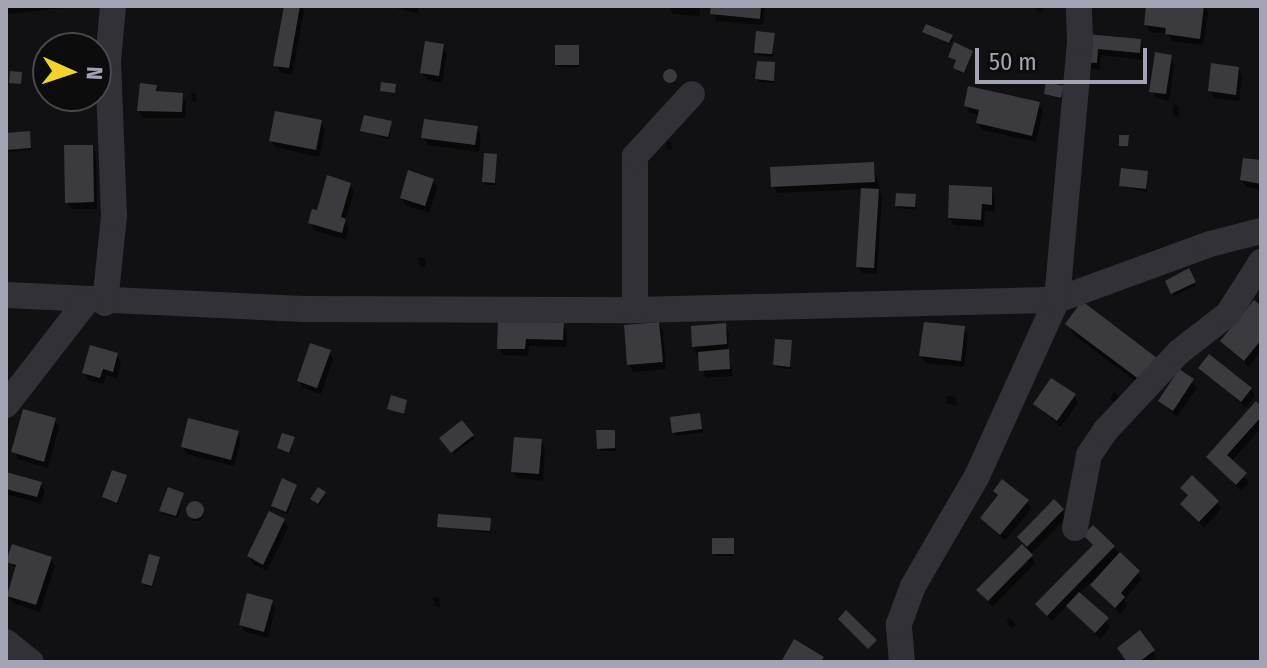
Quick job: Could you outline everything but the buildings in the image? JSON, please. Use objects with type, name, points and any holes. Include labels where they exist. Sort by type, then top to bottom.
[{"type":"street","points":[[6,405],[96,302],[114,216],[108,61],[113,6]]},
{"type":"street","points":[[902,662],[899,624],[913,586],[977,476],[1057,300],[1080,41],[1079,6]]},
{"type":"street","points":[[635,310],[635,156],[692,94]]},
{"type":"street","points":[[6,295],[96,302],[303,309],[635,310],[1057,300],[1210,244],[1261,231]]},
{"type":"street","points":[[1075,528],[1089,455],[1106,430],[1179,352],[1228,314],[1261,262]]},
{"type":"street","points":[[6,642],[31,662]]}]
